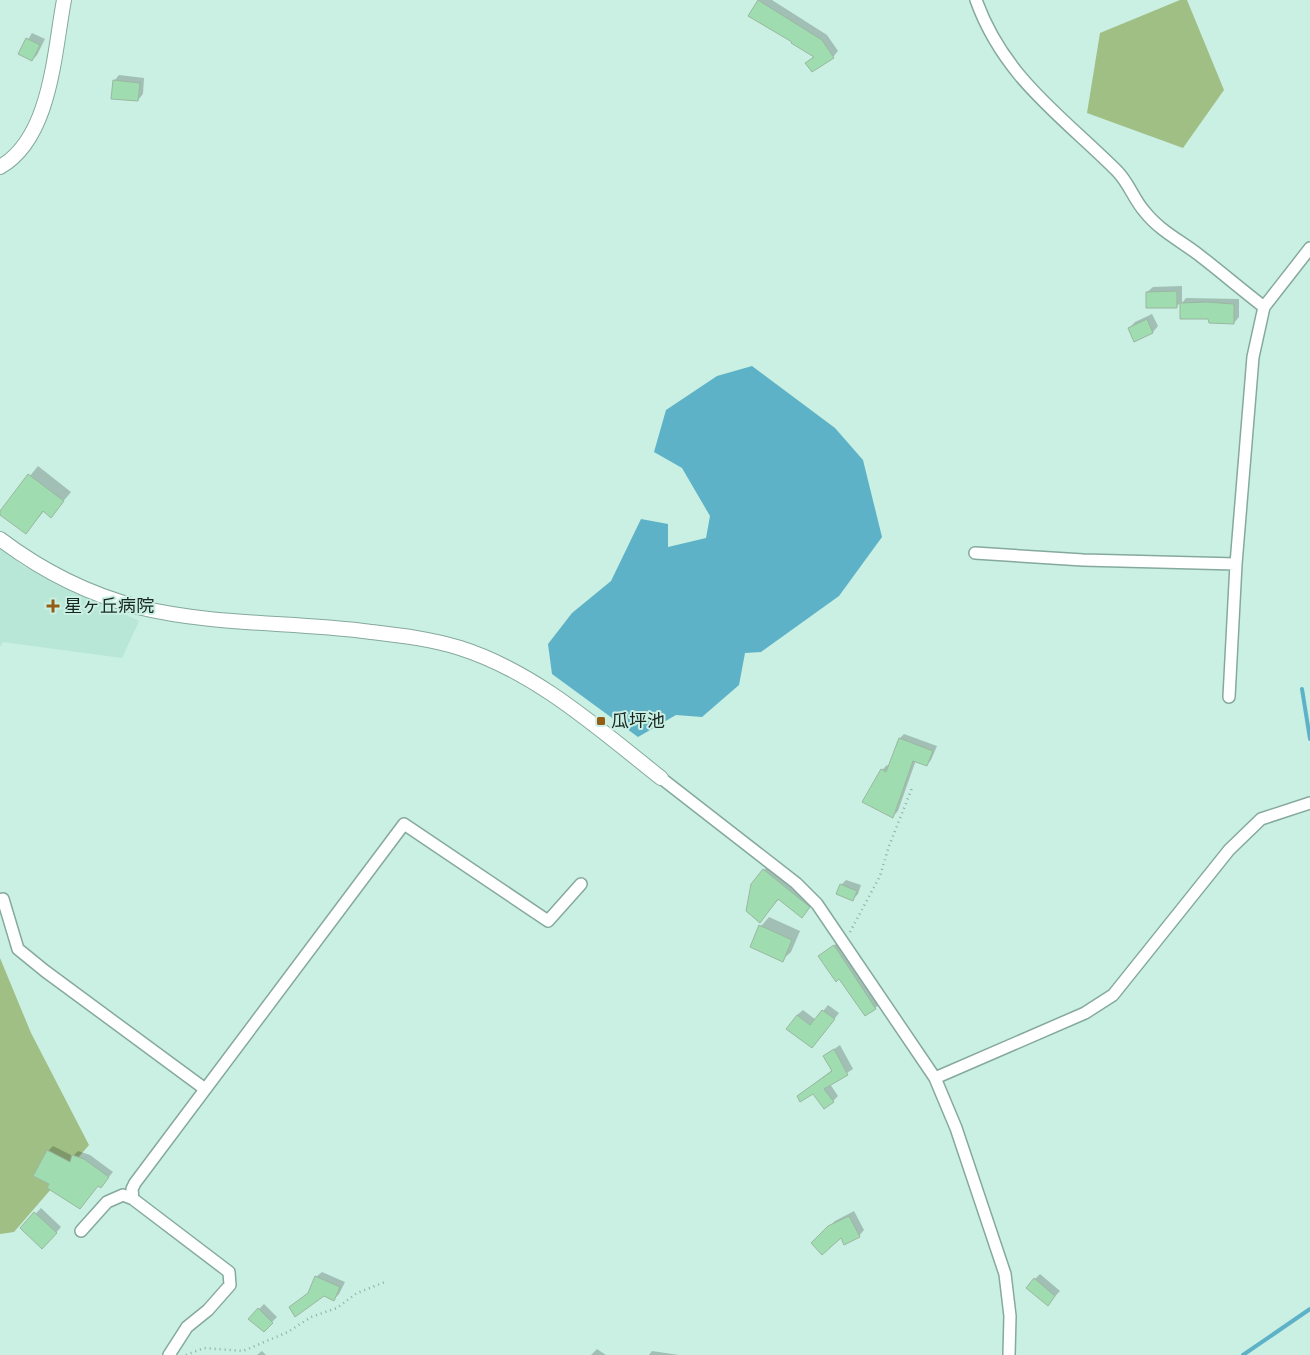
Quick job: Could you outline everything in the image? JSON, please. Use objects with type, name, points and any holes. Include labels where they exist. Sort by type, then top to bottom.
[{"type":"street","points":[[0,167],[14,159],[28,142],[39,120],[46,97],[64,0]]},
{"type":"street","points":[[976,0],[991,34],[1010,66],[1032,92],[1119,173],[1145,213],[1178,241],[1264,307]]},
{"type":"street","points":[[1230,697],[1236,564],[1248,398],[1253,357],[1264,307],[1310,248]]},
{"type":"street","points":[[0,540],[23,557],[66,580],[100,596],[140,607],[206,618],[347,629],[427,639],[461,648],[524,676],[581,715],[807,893],[935,1078],[973,1173],[1005,1274],[1010,1316],[1009,1355]]},
{"type":"street","points":[[975,553],[1083,560],[1236,564]]},
{"type":"street","points":[[935,1078],[1085,1013],[1112,995],[1229,850],[1260,819],[1310,803]]},
{"type":"street","points":[[133,1199],[132,1189],[135,1183],[404,824],[548,921],[581,884]]},
{"type":"street","points":[[3,899],[18,949],[205,1089]]},
{"type":"street","points":[[81,1231],[112,1199],[123,1195],[133,1199],[229,1272],[231,1278],[230,1285],[208,1310],[187,1327],[169,1355]]},
{"type":"path","points":[[842,941],[880,876],[889,846],[912,788]]},
{"type":"path","points":[[186,1355],[204,1348],[243,1350],[288,1332],[311,1317],[338,1308],[357,1294],[385,1282]]},
{"type":"shaded area","name":"星ヶ丘病院","points":[[0,548],[21,565],[139,621],[122,658],[3,642],[0,647]]},
{"type":"green space","points":[[1180,0],[1187,0],[1224,90],[1183,148],[1087,113],[1100,33]]},
{"type":"green space","points":[[0,958],[31,1033],[89,1145],[14,1232],[0,1234]]},
{"type":"water","name":"瓜坪池","points":[[752,366],[835,428],[863,460],[882,537],[839,596],[761,652],[745,653],[739,685],[702,717],[676,715],[638,737],[552,674],[548,644],[572,613],[611,581],[641,519],[668,524],[668,547],[706,538],[710,516],[682,468],[654,452],[666,410],[717,376]]},
{"type":"building","points":[[758,0],[822,40],[834,58],[812,72],[805,63],[814,57],[748,16]]},
{"type":"building","points":[[26,38],[40,45],[32,61],[18,54]]},
{"type":"building","points":[[113,80],[140,83],[138,101],[111,99]]},
{"type":"building","points":[[1177,291],[1177,308],[1146,308],[1146,292]]},
{"type":"building","points":[[1180,303],[1234,304],[1234,324],[1209,323],[1208,319],[1180,319]]},
{"type":"building","points":[[1147,319],[1153,333],[1134,342],[1128,328]]},
{"type":"building","points":[[28,474],[64,501],[51,518],[43,511],[26,534],[0,515],[0,511]]},
{"type":"building","points":[[899,738],[933,751],[927,766],[913,761],[893,818],[862,802],[881,769],[886,772]]},
{"type":"building","points":[[763,869],[810,907],[802,918],[778,899],[760,923],[746,911],[751,884]]},
{"type":"building","points":[[840,884],[857,891],[853,901],[836,894]]},
{"type":"building","points":[[759,925],[792,940],[783,962],[750,947]]},
{"type":"building","points":[[834,945],[876,1009],[865,1016],[839,979],[836,982],[818,956]]},
{"type":"building","points":[[822,1010],[835,1019],[812,1048],[786,1029],[797,1015],[810,1025]]},
{"type":"building","points":[[834,1049],[848,1075],[824,1089],[834,1102],[824,1109],[813,1094],[800,1102],[797,1096],[832,1071],[823,1056]]},
{"type":"building","points":[[47,1150],[70,1162],[72,1155],[84,1159],[109,1177],[101,1188],[98,1186],[80,1209],[47,1188],[49,1184],[33,1176]]},
{"type":"building","points":[[34,1212],[57,1233],[42,1249],[20,1228]]},
{"type":"building","points":[[849,1216],[860,1237],[844,1245],[841,1238],[822,1255],[811,1243],[828,1226]]},
{"type":"building","points":[[315,1276],[340,1287],[334,1301],[324,1296],[295,1317],[289,1307],[308,1293]]},
{"type":"building","points":[[1034,1278],[1055,1296],[1048,1306],[1026,1288]]},
{"type":"building","points":[[258,1308],[273,1323],[264,1332],[248,1319]]},
{"type":"waterway","points":[[1302,689],[1310,739]]},
{"type":"waterway","points":[[1243,1355],[1310,1309]]},
{"type":"place","name":"星ヶ丘病院","points":[[53,606]]},
{"type":"place","name":"瓜坪池","points":[[601,721]]}]
